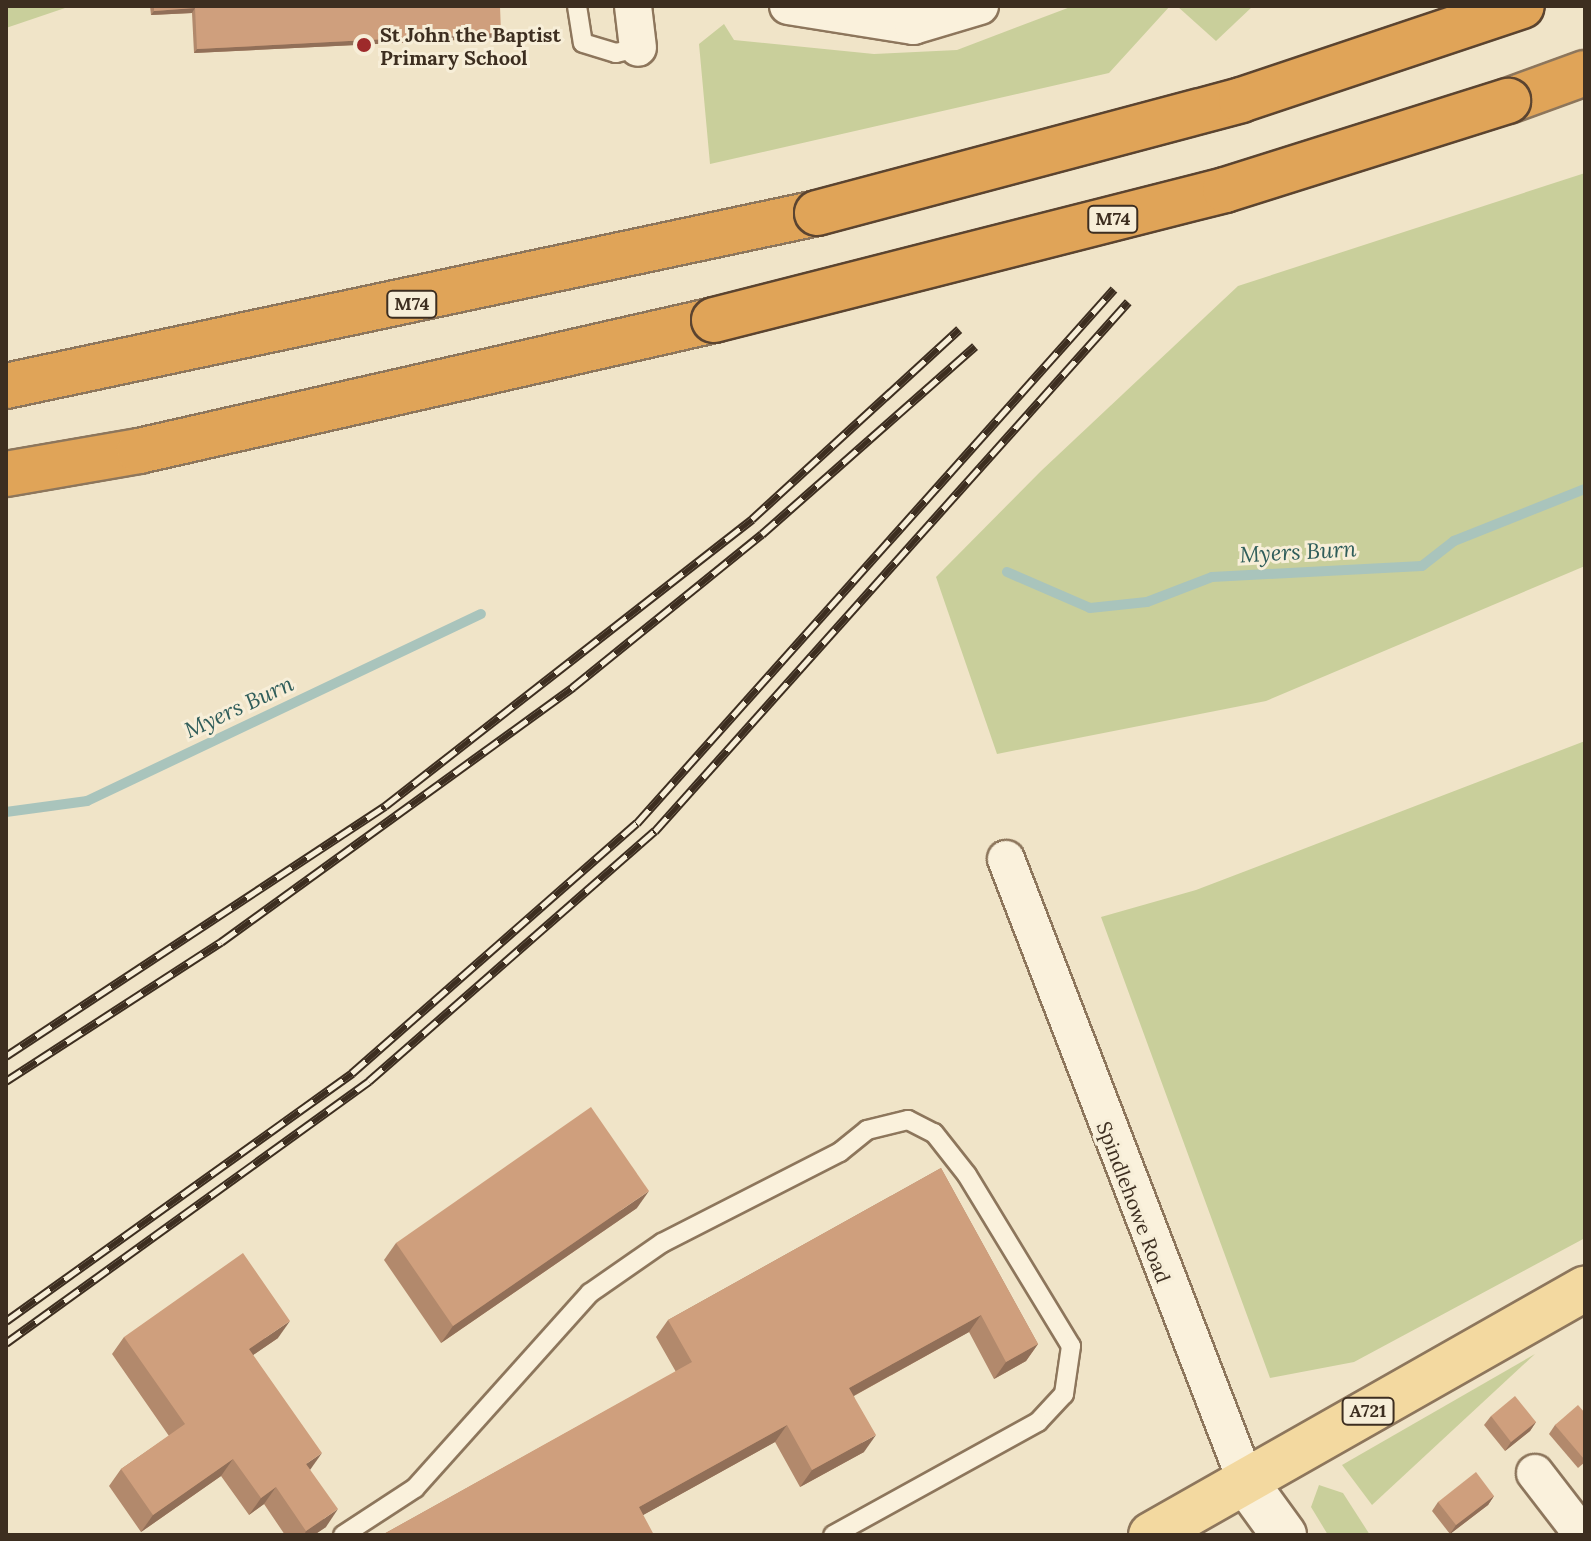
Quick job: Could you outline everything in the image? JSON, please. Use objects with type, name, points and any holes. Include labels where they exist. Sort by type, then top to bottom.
[{"type":"highway","name":"M74","points":[[6,386],[817,213],[1241,100],[1522,6]]},
{"type":"highway","name":"M74","points":[[6,474],[139,451],[714,320],[1225,190],[1508,101],[1585,73]]},
{"type":"main road","name":"A721","points":[[1151,1535],[1247,1484],[1585,1288]]},
{"type":"street","points":[[633,6],[638,48]]},
{"type":"street","points":[[788,6],[913,26],[980,6]]},
{"type":"street","name":"Spindlehowe Road","points":[[1006,859],[1247,1484],[1284,1535]]},
{"type":"street","points":[[1535,1473],[1573,1527]]},
{"type":"lane","points":[[577,6],[583,43],[616,53],[638,48]]},
{"type":"lane","points":[[343,1535],[415,1488],[590,1293],[662,1243],[840,1152],[867,1130],[908,1120],[934,1133],[967,1175],[1071,1346],[1064,1394],[1038,1422],[833,1535]]},
{"type":"green space","points":[[6,6],[64,6],[65,8],[6,28]]},
{"type":"green space","points":[[1073,6],[1170,6],[1109,73],[710,164],[699,44],[724,24],[734,40],[874,54],[957,50]]},
{"type":"green space","points":[[1177,6],[1253,6],[1216,41]]},
{"type":"green space","points":[[1585,173],[1585,566],[1266,701],[997,754],[936,577],[1041,471],[1238,286]]},
{"type":"green space","points":[[1585,741],[1585,1238],[1354,1362],[1270,1378],[1101,917],[1196,890]]},
{"type":"green space","points":[[1535,1354],[1372,1505],[1342,1465]]},
{"type":"green space","points":[[1319,1485],[1343,1493],[1370,1535],[1328,1535],[1311,1507]]},
{"type":"building","points":[[154,6],[500,6],[501,33],[197,49],[195,8],[154,11]]},
{"type":"building","points":[[591,1107],[649,1191],[453,1326],[396,1243]]},
{"type":"building","points":[[941,1168],[1038,1344],[1006,1362],[981,1315],[849,1388],[876,1435],[812,1470],[787,1425],[639,1507],[654,1535],[382,1535],[692,1362],[668,1320]]},
{"type":"building","points":[[243,1253],[290,1321],[249,1349],[322,1453],[306,1464],[338,1509],[306,1531],[276,1487],[261,1498],[233,1459],[153,1515],[121,1469],[185,1424],[124,1337]]},
{"type":"building","points":[[1515,1396],[1536,1422],[1511,1442],[1491,1416]]},
{"type":"building","points":[[1578,1405],[1585,1413],[1584,1459],[1555,1425]]},
{"type":"building","points":[[1476,1472],[1494,1496],[1456,1525],[1438,1502]]},
{"type":"waterway","name":"Myers Burn","points":[[1007,572],[1090,608],[1147,602],[1212,577],[1422,566],[1454,541],[1585,489]]},
{"type":"waterway","name":"Myers Burn","points":[[6,812],[87,801],[481,614]]},
{"type":"railway","points":[[6,1321],[352,1073],[637,823],[1114,289]]},
{"type":"railway","points":[[6,1343],[369,1081],[655,831],[1128,302]]},
{"type":"railway","points":[[6,1056],[385,806],[752,519],[959,329]]},
{"type":"railway","points":[[6,1081],[221,942],[573,687],[762,534],[975,346]]},
{"type":"place","name":"St John the Baptist Primary School","points":[[364,45]]}]
